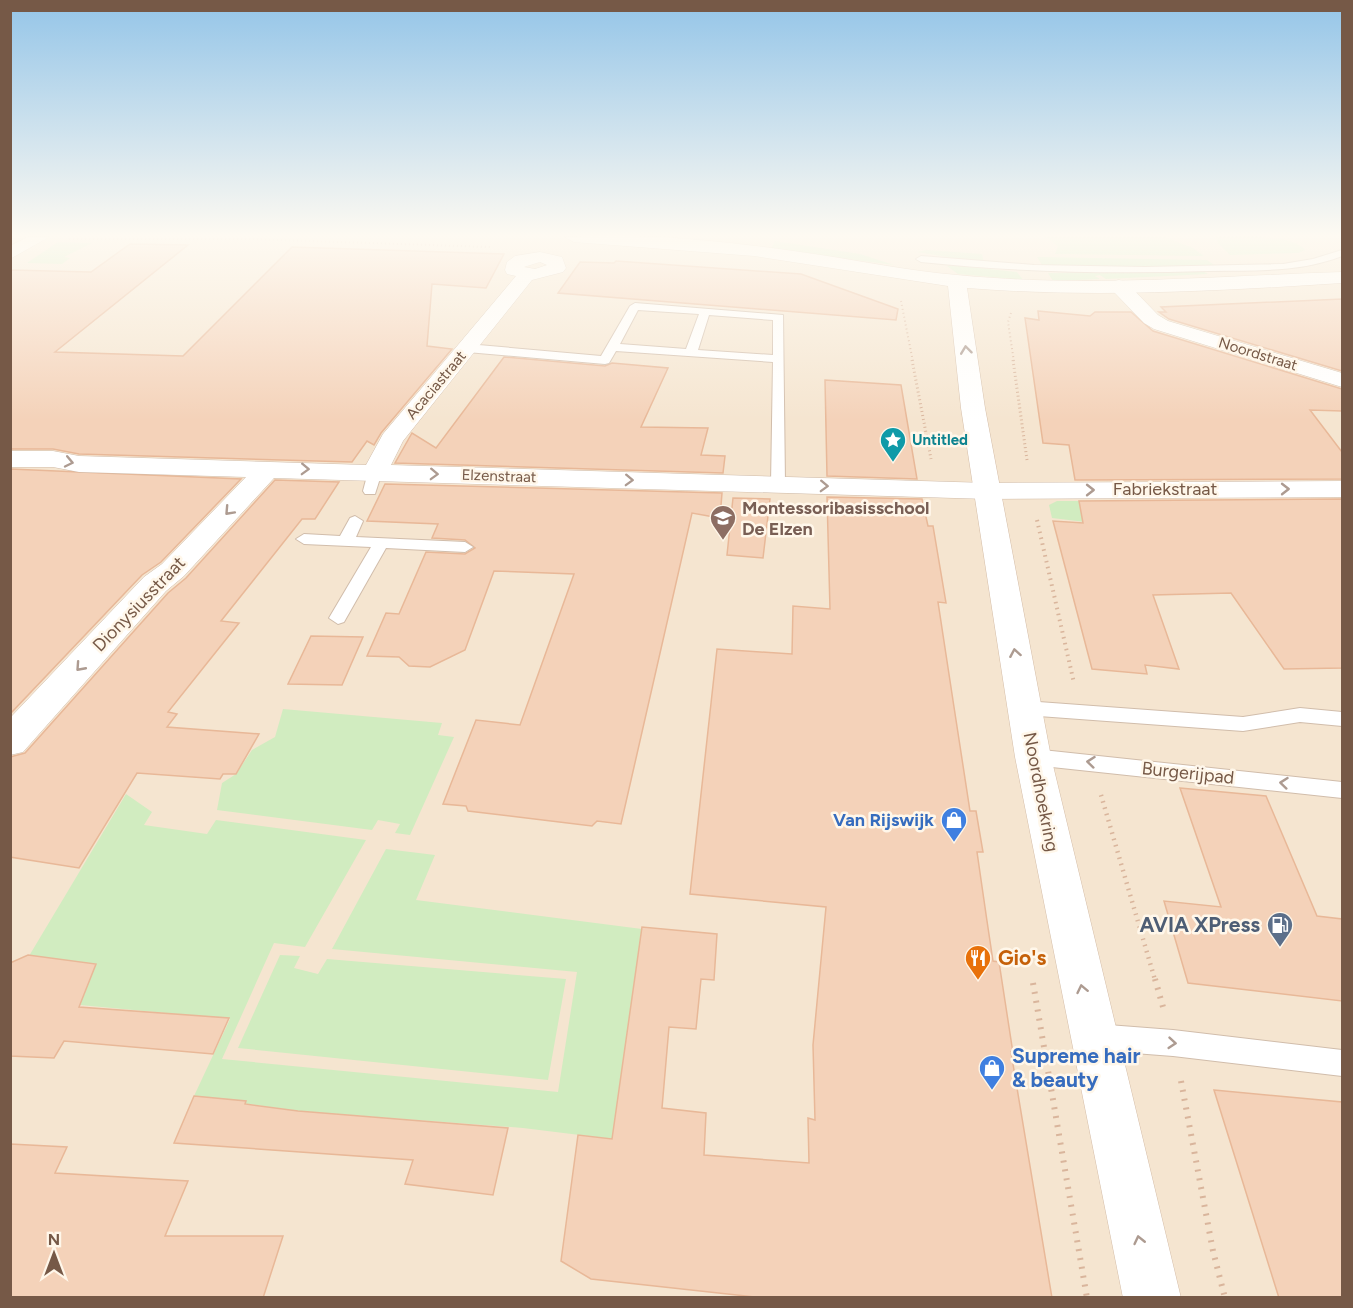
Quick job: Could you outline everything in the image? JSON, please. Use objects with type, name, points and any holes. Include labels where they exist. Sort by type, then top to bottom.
[{"type":"street","name":"Acaciastraat","points":[[373,482],[392,439],[508,298]]},
{"type":"street","name":"Noordhoekring","points":[[959,298],[973,408],[1033,757],[1152,1298]]},
{"type":"street","name":"Noordstraat","points":[[1131,298],[1151,319],[1161,325],[1342,380]]},
{"type":"street","name":"Elzenstraat","points":[[10,459],[53,459],[79,464],[268,468],[373,482],[778,484],[988,491]]},
{"type":"street","name":"Dionysiusstraat","points":[[10,741],[155,584],[173,570],[268,468]]},
{"type":"street","name":"Fabriekstraat","points":[[988,491],[1342,489]]},
{"type":"lane","points":[[467,348],[605,360],[635,306],[779,317],[778,484]]},
{"type":"lane","points":[[691,352],[705,312]]},
{"type":"lane","points":[[612,347],[778,359]]},
{"type":"lane","points":[[346,541],[355,521]]},
{"type":"lane","points":[[304,539],[465,547]]},
{"type":"lane","points":[[338,618],[381,543]]},
{"type":"lane","points":[[1025,708],[1243,724],[1300,715],[1342,719]]},
{"type":"lane","name":"Burgerijpad","points":[[1033,757],[1342,790]]},
{"type":"lane","points":[[1093,1037],[1173,1043],[1342,1063]]},
{"type":"shaded area","points":[[11,298],[1342,298],[1342,1297],[11,1297]]},
{"type":"green space","points":[[1057,501],[1120,501],[1127,527],[1052,518],[1049,505]]},
{"type":"green space","points":[[283,709],[442,723],[438,735],[454,737],[410,835],[395,833],[400,824],[378,820],[372,830],[217,810],[222,783],[236,774],[252,750],[275,737]]},
{"type":"green space","points":[[126,794],[152,812],[144,825],[207,834],[216,820],[366,840],[305,947],[274,943],[222,1059],[558,1092],[577,972],[332,949],[386,849],[435,855],[416,900],[642,929],[612,1139],[523,1128],[298,1111],[194,1096],[230,1019],[80,1005],[96,964],[29,956]]},
{"type":"green space","points":[[280,955],[300,956],[294,968],[318,974],[327,959],[566,979],[548,1080],[238,1048]]},
{"type":"building","points":[[10,298],[122,298],[55,352],[183,356],[241,298],[431,298],[427,346],[452,349],[381,433],[374,445],[367,441],[352,462],[79,454],[53,449],[10,449]]},
{"type":"building","points":[[621,298],[868,298],[898,309],[896,320]]},
{"type":"building","points":[[1342,299],[1342,371],[1169,319],[1159,312],[1166,312],[1161,307]]},
{"type":"building","points":[[1038,311],[1090,316],[1095,312],[1131,312],[1153,331],[1342,389],[1342,411],[1310,410],[1342,452],[1342,479],[1075,480],[1069,445],[1043,443],[1025,318],[1039,320]]},
{"type":"building","points":[[504,357],[605,366],[612,363],[668,368],[641,427],[708,428],[701,455],[725,456],[723,473],[395,463],[412,433],[436,448]]},
{"type":"building","points":[[825,380],[901,385],[917,479],[827,476]]},
{"type":"building","points":[[10,469],[241,479],[161,562],[142,575],[10,714]]},
{"type":"building","points":[[275,480],[339,482],[315,519],[302,519],[221,621],[239,623],[168,712],[177,714],[167,727],[259,734],[236,774],[223,774],[220,779],[137,773],[79,868],[10,857],[10,757],[25,753],[168,593],[186,578]]},
{"type":"building","points":[[385,484],[722,493],[720,518],[692,513],[621,824],[597,821],[592,826],[468,811],[466,806],[443,804],[476,720],[520,725],[574,574],[494,571],[465,650],[430,667],[409,666],[399,657],[367,656],[386,613],[399,614],[426,552],[465,554],[475,548],[465,540],[432,538],[438,524],[367,521]]},
{"type":"building","points":[[827,497],[922,499],[928,526],[933,526],[946,603],[938,602],[970,811],[976,811],[983,852],[977,852],[993,961],[999,962],[1013,1053],[1011,1052],[1052,1298],[765,1298],[591,1279],[561,1261],[578,1135],[612,1139],[642,927],[717,934],[714,980],[701,979],[696,1029],[669,1027],[662,1108],[706,1113],[704,1155],[809,1163],[808,1118],[815,1120],[813,1045],[826,907],[690,894],[717,649],[792,654],[793,606],[830,609]]},
{"type":"building","points":[[733,498],[770,499],[763,558],[727,555]]},
{"type":"building","points":[[1342,499],[1342,668],[1284,669],[1231,593],[1153,595],[1179,669],[1145,665],[1147,674],[1092,669],[1053,521],[1083,523],[1079,501]]},
{"type":"building","points":[[311,636],[363,637],[342,685],[288,684]]},
{"type":"building","points":[[1180,788],[1266,796],[1317,916],[1342,919],[1342,1001],[1188,983],[1164,901],[1221,907]]},
{"type":"building","points":[[28,955],[96,964],[79,1007],[229,1018],[213,1054],[64,1041],[54,1058],[10,1056],[10,963]]},
{"type":"building","points":[[1214,1090],[1342,1102],[1342,1298],[1279,1298]]},
{"type":"building","points":[[194,1096],[246,1101],[245,1104],[298,1111],[508,1128],[493,1195],[405,1184],[413,1160],[174,1143]]},
{"type":"building","points":[[10,1144],[67,1147],[55,1173],[188,1181],[165,1236],[283,1236],[263,1298],[10,1298]]},
{"type":"place","name":"Untitled","points":[[893,463]]},
{"type":"place","name":"Montessoribasisschool De Elzen","points":[[723,541]]},
{"type":"place","name":"Van Rijswijk","points":[[954,843]]},
{"type":"place","name":"AVIA XPress","points":[[1280,948]]},
{"type":"place","name":"Gio's","points":[[978,981]]},
{"type":"place","name":"Supreme hair & beauty","points":[[992,1091]]}]
